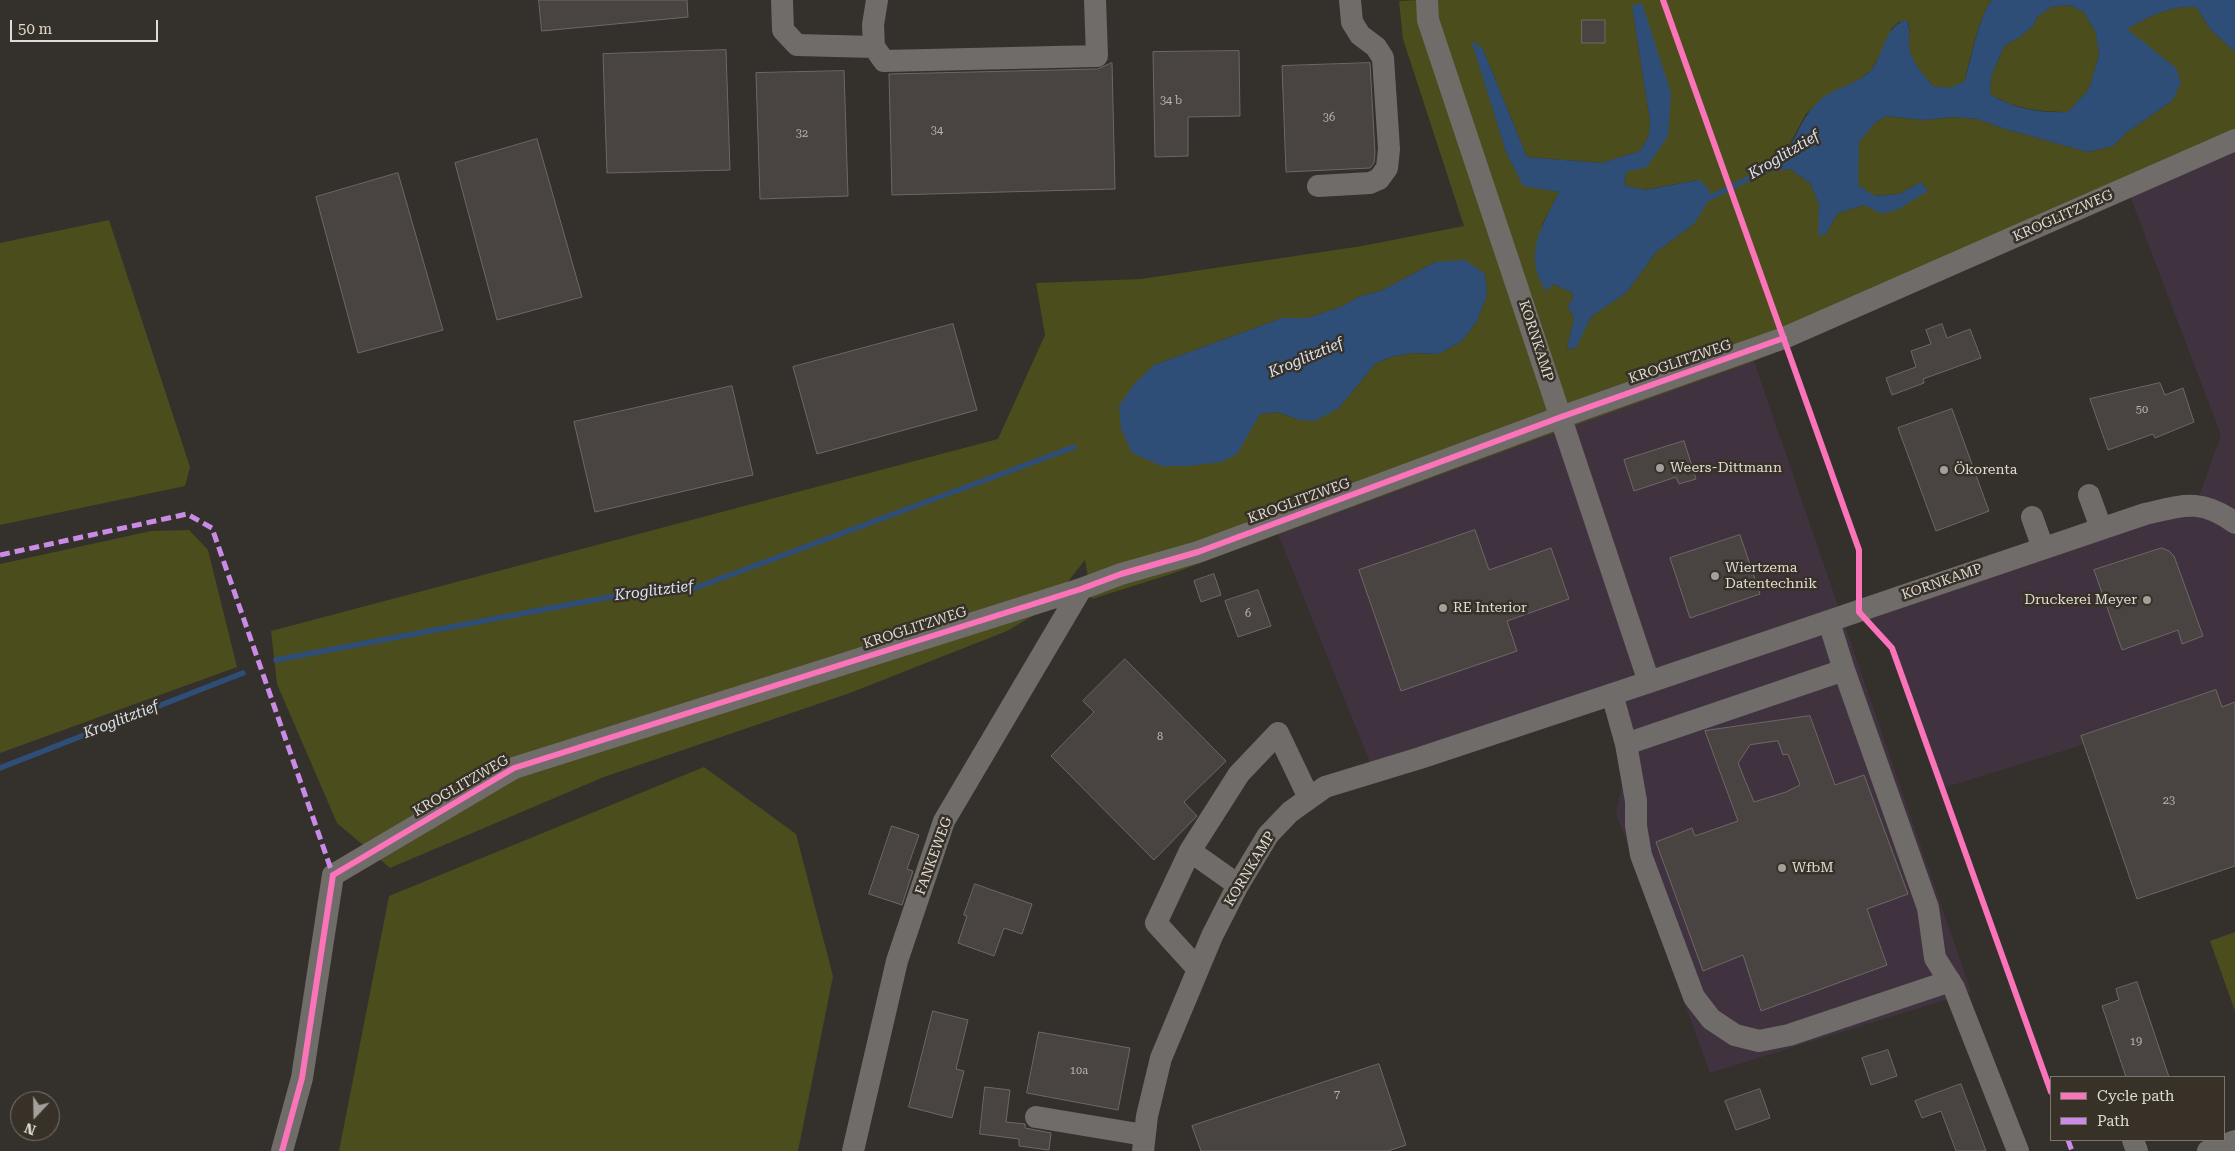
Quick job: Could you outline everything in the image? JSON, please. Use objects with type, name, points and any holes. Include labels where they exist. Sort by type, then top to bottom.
[{"type":"street","points":[[782,0],[783,30],[797,45],[874,47]]},
{"type":"street","points":[[877,0],[873,25],[874,47],[884,61],[1097,56],[1095,0]]},
{"type":"street","points":[[1318,186],[1370,183],[1378,178],[1387,168],[1389,149],[1383,58],[1376,47],[1360,35],[1352,22],[1350,0]]},
{"type":"street","name":"KORNKAMP","points":[[1427,0],[1428,20],[1649,682]]},
{"type":"street","name":"KROGLITZWEG","points":[[282,1151],[302,1078],[333,875],[514,768],[1081,589],[1122,574],[1198,552],[1562,417],[1784,338],[2235,140]]},
{"type":"street","points":[[2090,495],[2102,528]]},
{"type":"street","name":"KORNKAMP","points":[[1143,1143],[1161,1058],[1197,968],[1238,884],[1268,835],[1290,812],[1325,787],[1420,758],[1649,682],[2145,514],[2177,506],[2198,504],[2230,515]]},
{"type":"street","points":[[2032,517],[2043,548]]},
{"type":"street","name":"FANKEWEG","points":[[853,1151],[897,961],[944,821],[1081,589]]},
{"type":"street","points":[[1829,622],[1844,670],[1928,908],[1935,958],[1954,988],[2018,1151]]},
{"type":"street","points":[[1626,744],[1844,670]]},
{"type":"street","points":[[1612,694],[1626,744],[1636,801],[1636,826],[1641,855],[1694,997],[1711,1020],[1735,1035],[1759,1041],[1789,1035],[1950,981]]},
{"type":"street","points":[[1197,968],[1156,923],[1190,851],[1239,774],[1278,733],[1309,798]]},
{"type":"street","points":[[1190,851],[1238,884]]},
{"type":"street","points":[[1036,1117],[1143,1143]]},
{"type":"street","points":[[2208,1151],[2235,1141]]},
{"type":"shaded area","points":[[1992,0],[1979,27],[1965,81],[1950,89],[1933,86],[1912,57],[1909,45],[1908,21],[1899,22],[1892,28],[1885,47],[1871,70],[1858,81],[1823,98],[1806,114],[1786,151],[1762,172],[1790,169],[1810,183],[1819,204],[1819,235],[1825,235],[1838,213],[1864,205],[1928,191],[1921,182],[1899,194],[1874,196],[1858,185],[1858,142],[1875,123],[1886,116],[1924,120],[1953,117],[1977,119],[2005,129],[2088,152],[2113,146],[2126,133],[2172,101],[2145,46],[2126,29],[2160,13],[2177,8],[2196,7],[2211,30],[2235,52],[2235,151],[1757,360],[1171,574],[1092,599],[1085,560],[1048,607],[1007,631],[850,693],[604,777],[390,868],[337,823],[277,684],[271,631],[998,439],[1045,335],[1036,283],[1141,279],[1362,246],[1464,226],[1403,39],[1399,1]],"holes":[[[1632,6],[1668,135],[1626,172],[1624,185],[1644,190],[1698,180],[1694,224],[1656,252],[1627,292],[1591,317],[1575,348],[1567,349],[1574,317],[1568,307],[1574,294],[1554,284],[1546,290],[1542,225],[1559,192],[1523,185],[1506,152],[1472,41],[1483,49],[1527,157],[1601,163],[1640,151],[1649,135],[1650,121]],[[1435,262],[1485,274],[1487,295],[1477,321],[1462,341],[1439,354],[1412,353],[1391,357],[1375,364],[1339,408],[1300,420],[1277,412],[1260,414],[1154,365],[1282,318],[1308,318],[1343,306],[1360,296],[1381,291]]]},
{"type":"shaded area","points":[[2069,5],[2084,12],[2096,33],[2099,55],[2089,89],[2068,112],[2028,109],[2008,103],[1990,94],[1991,77],[2004,46],[2033,26],[2037,17],[2051,7]]},
{"type":"shaded area","points":[[2235,140],[2235,826],[2092,742],[1943,788],[1890,648],[1856,613],[2196,505],[2221,435],[2127,188]]},
{"type":"shaded area","points":[[109,220],[190,467],[185,486],[0,525],[0,243]]},
{"type":"shaded area","points":[[1750,350],[1971,992],[1710,1073],[1616,813],[1624,777],[1602,698],[1374,772],[1274,524]]},
{"type":"shaded area","points":[[189,530],[208,550],[237,667],[0,753],[0,564],[151,531]]},
{"type":"shaded area","points":[[704,767],[796,834],[833,976],[798,1151],[339,1151],[389,896]]},
{"type":"shaded area","points":[[2235,932],[2235,1011],[2210,941]]},
{"type":"water","points":[[1992,0],[2235,0],[2235,52],[2211,30],[2196,7],[2169,10],[2152,16],[2127,29],[2176,68],[2181,83],[2172,101],[2126,133],[2113,146],[2088,152],[2005,129],[1977,119],[1953,117],[1924,120],[1886,116],[1875,123],[1859,142],[1858,185],[1875,196],[1899,194],[1921,182],[1928,191],[1899,209],[1882,214],[1864,205],[1838,213],[1825,235],[1818,235],[1819,204],[1810,183],[1790,169],[1761,173],[1787,150],[1805,118],[1821,99],[1853,83],[1871,70],[1889,34],[1900,23],[1907,20],[1912,56],[1933,86],[1950,88],[1965,81],[1983,15]],"holes":[[[2069,5],[2084,12],[2096,33],[2099,55],[2089,89],[2068,112],[2047,112],[2017,107],[1990,94],[1991,77],[2004,46],[2033,26],[2037,17],[2051,7]]]},
{"type":"water","points":[[1642,3],[1671,93],[1668,136],[1647,167],[1626,172],[1624,185],[1645,190],[1699,180],[1708,188],[1711,197],[1694,224],[1656,252],[1627,292],[1591,317],[1576,348],[1567,349],[1574,317],[1568,307],[1574,294],[1554,284],[1546,291],[1539,278],[1535,253],[1541,229],[1559,192],[1523,186],[1506,152],[1471,40],[1483,49],[1527,157],[1601,163],[1640,151],[1649,135],[1650,121],[1632,6]]},
{"type":"water","points":[[1465,260],[1485,274],[1487,295],[1477,321],[1462,341],[1439,354],[1412,353],[1391,357],[1375,364],[1339,408],[1315,421],[1300,420],[1277,412],[1260,414],[1237,454],[1222,462],[1188,466],[1162,466],[1132,453],[1121,429],[1119,406],[1134,384],[1154,365],[1282,318],[1308,318],[1343,306],[1360,296],[1381,291],[1435,262]]},
{"type":"building","points":[[539,0],[687,0],[688,17],[542,31]]},
{"type":"building","points":[[1582,20],[1605,20],[1605,43],[1582,43]]},
{"type":"building","points":[[726,50],[730,170],[607,173],[603,54]]},
{"type":"building","points":[[1239,51],[1240,116],[1188,117],[1188,156],[1155,157],[1153,52]]},
{"type":"building","points":[[1112,63],[1115,189],[892,195],[889,74],[1097,69]]},
{"type":"building","points":[[1370,63],[1374,163],[1370,168],[1286,172],[1282,66]]},
{"type":"building","points":[[844,71],[848,196],[760,199],[756,73]]},
{"type":"building","points":[[537,139],[582,297],[497,320],[455,163]]},
{"type":"building","points":[[398,173],[443,330],[358,353],[316,197]]},
{"type":"building","points":[[953,324],[977,410],[817,454],[793,367]]},
{"type":"building","points":[[1942,324],[1947,338],[1970,329],[1981,358],[1923,379],[1924,383],[1892,395],[1886,378],[1916,367],[1911,351],[1931,344],[1926,330]]},
{"type":"building","points":[[2160,383],[2165,395],[2183,388],[2194,422],[2155,438],[2153,434],[2108,450],[2090,399]]},
{"type":"building","points":[[732,386],[753,475],[595,512],[574,422]]},
{"type":"building","name":"Ökorenta","points":[[1952,409],[1989,511],[1936,531],[1898,428]]},
{"type":"building","name":"Weers-Dittmann","points":[[1684,441],[1696,479],[1679,484],[1676,477],[1634,491],[1624,460]]},
{"type":"building","name":"RE Interior","points":[[1475,530],[1489,570],[1551,548],[1569,599],[1507,621],[1517,651],[1401,691],[1359,570]]},
{"type":"building","name":"Wiertzema Datentechnik","points":[[1740,535],[1760,594],[1690,618],[1670,558]]},
{"type":"building","name":"Druckerei Meyer","points":[[2162,548],[2174,556],[2203,636],[2182,644],[2178,630],[2122,650],[2094,570]]},
{"type":"building","points":[[1214,574],[1221,595],[1201,602],[1194,581]]},
{"type":"building","points":[[1258,590],[1271,626],[1238,637],[1225,601]]},
{"type":"building","points":[[1125,659],[1226,761],[1184,802],[1197,816],[1154,860],[1051,756],[1094,712],[1083,701]]},
{"type":"building","points":[[2216,690],[2222,707],[2235,702],[2235,866],[2137,899],[2081,736]]},
{"type":"building","name":"WfbM","points":[[1810,716],[1835,785],[1864,775],[1908,894],[1867,909],[1887,965],[1761,1011],[1743,955],[1703,971],[1656,842],[1692,828],[1695,836],[1738,821],[1705,731]],"holes":[[[1778,741],[1783,755],[1788,754],[1800,785],[1786,792],[1754,802],[1738,763],[1750,745]]]},
{"type":"building","points":[[892,826],[919,835],[907,869],[913,871],[902,905],[869,894]]},
{"type":"building","points":[[975,884],[1032,904],[1022,934],[1004,928],[994,956],[958,943],[967,916],[964,915]]},
{"type":"building","points":[[2137,982],[2169,1076],[2126,1076],[2102,1006],[2119,1000],[2116,989]]},
{"type":"building","points":[[933,1011],[968,1020],[956,1069],[964,1071],[952,1118],[909,1107]]},
{"type":"building","points":[[1039,1032],[1130,1048],[1118,1110],[1027,1093]]},
{"type":"building","points":[[1888,1050],[1897,1076],[1871,1085],[1862,1058]]},
{"type":"building","points":[[1379,1064],[1406,1145],[1388,1151],[1201,1151],[1192,1126]]},
{"type":"building","points":[[1961,1084],[1986,1151],[1956,1151],[1941,1111],[1922,1118],[1915,1101]]},
{"type":"building","points":[[985,1087],[1010,1090],[1006,1122],[1025,1124],[1025,1128],[1051,1133],[1049,1150],[1019,1146],[1019,1139],[980,1134]]},
{"type":"building","points":[[1760,1089],[1770,1118],[1736,1130],[1725,1101]]},
{"type":"waterway","name":"Kroglitztief","points":[[1705,200],[1766,170]]},
{"type":"waterway","name":"Kroglitztief","points":[[276,660],[615,596],[695,588],[1074,447]]},
{"type":"waterway","name":"Kroglitztief","points":[[0,768],[243,673]]},
{"type":"marked path","points":[[0,555],[187,514],[212,528],[333,875]]},
{"type":"marked path","points":[[2068,1141],[2072,1151]]},
{"type":"cycle path","points":[[1663,0],[1859,550],[1859,612],[1892,648],[2050,1089]]},
{"type":"cycle path","points":[[282,1151],[302,1078],[333,875],[514,768],[1081,589],[1121,574],[1198,552],[1561,417],[1784,338]]},
{"type":"place","name":"Weers-Dittmann","points":[[1660,468]]},
{"type":"place","name":"Ökorenta","points":[[1944,470]]},
{"type":"place","name":"Wiertzema Datentechnik","points":[[1715,576]]},
{"type":"place","name":"Druckerei Meyer","points":[[2147,600]]},
{"type":"place","name":"RE Interior","points":[[1443,608]]},
{"type":"place","name":"WfbM","points":[[1782,868]]}]
